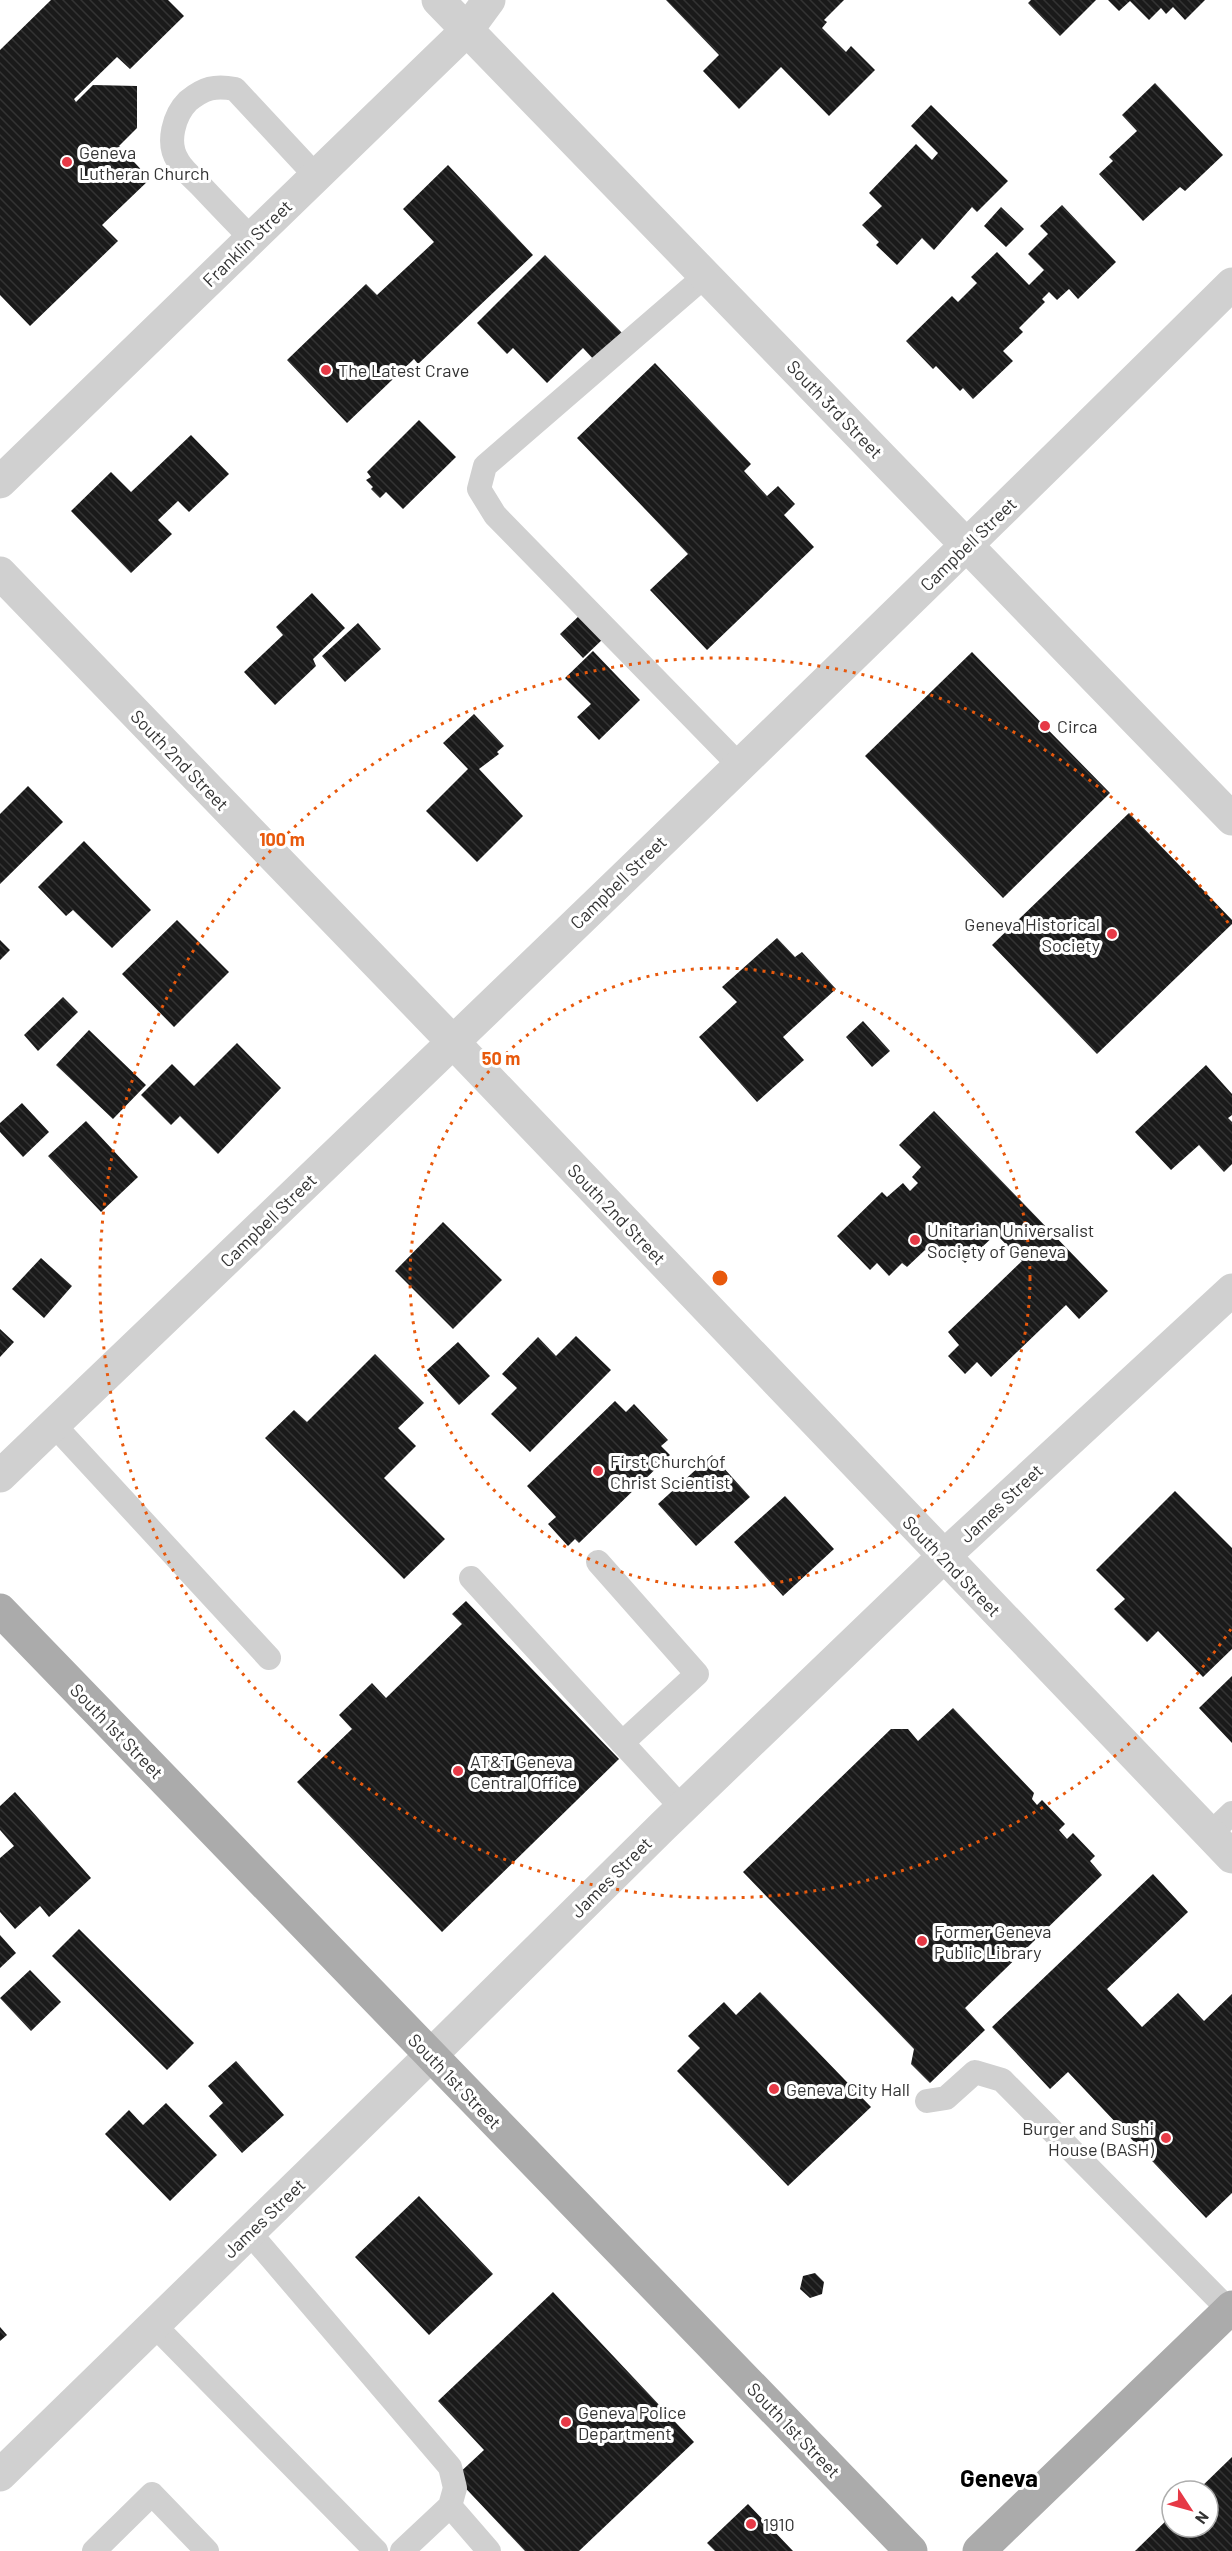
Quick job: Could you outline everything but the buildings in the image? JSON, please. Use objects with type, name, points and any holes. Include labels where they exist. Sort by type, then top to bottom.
[{"type":"main road","name":"South 1st Street","points":[[0,1610],[911,2551]]},
{"type":"main road","points":[[979,2551],[1231,2309]]},
{"type":"street","name":"South 3rd Street","points":[[438,0],[1232,819]]},
{"type":"street","name":"Franklin Street","points":[[0,482],[467,30],[489,0]]},
{"type":"street","name":"Campbell Street","points":[[0,1476],[454,1043],[967,546],[1232,284]]},
{"type":"street","name":"South 2nd Street","points":[[0,573],[454,1043],[943,1557],[1225,1834]]},
{"type":"street","name":"James Street","points":[[0,2475],[682,1808],[943,1557],[1232,1290]]},
{"type":"lane","points":[[252,239],[177,160],[172,143],[175,123],[184,106],[198,93],[210,87],[235,89],[316,176]]},
{"type":"lane","points":[[705,276],[486,466],[479,489],[495,515],[739,765]]},
{"type":"lane","points":[[54,1425],[269,1658]]},
{"type":"lane","points":[[598,1562],[697,1674],[622,1743]]},
{"type":"lane","points":[[471,1578],[682,1808]]},
{"type":"lane","points":[[927,2101],[946,2098],[975,2072],[1002,2080],[1231,2309]]},
{"type":"lane","points":[[249,2232],[450,2467],[455,2488],[450,2506],[402,2551]]},
{"type":"lane","points":[[154,2325],[376,2551]]},
{"type":"lane","points":[[94,2551],[152,2494],[207,2551]]},
{"type":"lane","points":[[450,2506],[489,2551]]},
{"type":"place","name":"Geneva Lutheran Church","points":[[67,162]]},
{"type":"place","name":"The Latest Crave","points":[[326,370]]},
{"type":"place","name":"Circa","points":[[1045,726]]},
{"type":"place","name":"Geneva Historical Society","points":[[1112,934]]},
{"type":"place","name":"Unitarian Universalist Society of Geneva","points":[[915,1240]]},
{"type":"place","name":"First Church of Christ Scientist","points":[[598,1471]]},
{"type":"place","name":"AT&T Geneva Central Office","points":[[458,1771]]},
{"type":"place","name":"Former Geneva Public Library","points":[[922,1941]]},
{"type":"place","name":"Geneva City Hall","points":[[774,2089]]},
{"type":"place","name":"Burger and Sushi House (BASH)","points":[[1166,2138]]},
{"type":"place","name":"Geneva Police Department","points":[[566,2422]]},
{"type":"place","name":"1910","points":[[751,2524]]},
{"type":"district","name":"Geneva","points":[[999,2477]]}]
